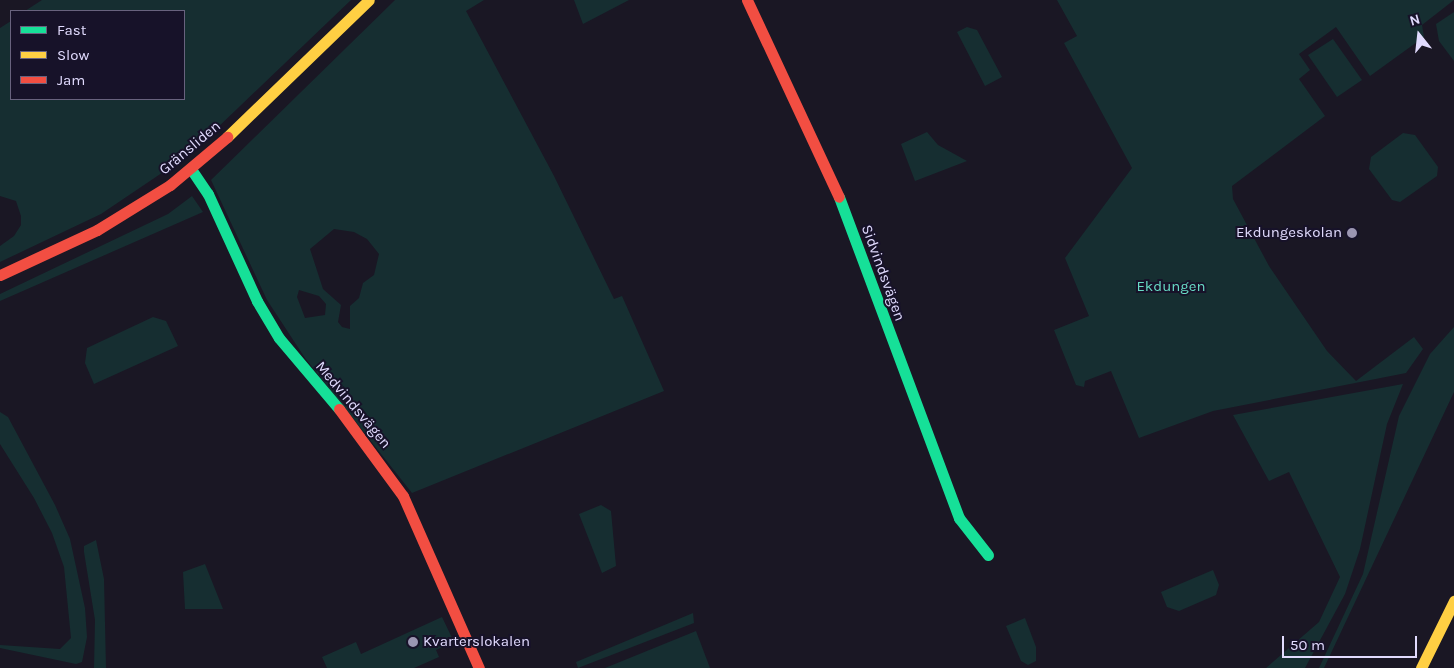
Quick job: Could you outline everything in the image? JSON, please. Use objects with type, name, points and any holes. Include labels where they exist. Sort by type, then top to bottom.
[{"type":"street","name":"Gränsliden","points":[[0,275],[122,216],[191,169],[369,0]]},
{"type":"street","name":"Sidvindsvägen","points":[[747,0],[830,172],[958,518],[988,555]]},
{"type":"street","name":"Medvindsvägen","points":[[191,169],[208,194],[258,301],[279,338],[371,448],[403,496],[479,668]]},
{"type":"street","points":[[1422,668],[1454,601]]},
{"type":"green space","points":[[42,0],[351,0],[190,154],[101,214],[0,262],[0,246],[14,236],[21,225],[21,216],[16,201],[0,196],[0,28],[10,22],[10,100],[185,100],[185,10],[27,10]]},
{"type":"green space","points":[[395,0],[484,0],[466,11],[554,176],[614,299],[622,296],[664,391],[412,493],[305,358],[267,300],[211,180]],"holes":[[[334,229],[354,232],[367,239],[379,254],[374,275],[363,283],[359,298],[350,306],[350,329],[342,327],[338,322],[341,305],[323,289],[310,249]],[[299,290],[319,296],[326,304],[325,315],[305,318],[297,297]]]},
{"type":"green space","points":[[574,0],[629,0],[583,24]]},
{"type":"green space","name":"Ekdungen","points":[[1057,0],[1454,0],[1422,25],[1424,37],[1370,76],[1336,27],[1299,54],[1310,70],[1299,79],[1325,116],[1232,186],[1233,199],[1269,266],[1327,351],[1356,381],[1414,337],[1423,349],[1406,373],[1213,411],[1139,438],[1111,371],[1085,381],[1084,387],[1076,385],[1054,330],[1089,316],[1065,258],[1132,168],[1064,43],[1077,36]]},
{"type":"green space","points":[[1454,12],[1454,61],[1439,41],[1436,24]]},
{"type":"green space","points":[[967,27],[977,30],[1002,77],[985,86],[957,32]]},
{"type":"green space","points":[[1333,39],[1362,80],[1337,97],[1308,55]]},
{"type":"green space","points":[[927,132],[938,145],[967,161],[915,181],[901,144]]},
{"type":"green space","points":[[1403,133],[1415,135],[1438,167],[1437,176],[1400,202],[1392,200],[1369,169],[1371,157]]},
{"type":"green space","points":[[192,196],[203,212],[0,301],[0,294],[168,214]]},
{"type":"green space","points":[[153,317],[166,321],[178,346],[94,384],[85,363],[87,348]]},
{"type":"green space","points":[[1454,327],[1454,392],[1324,668],[1319,668],[1363,574],[1399,416],[1430,354]]},
{"type":"green space","points":[[1403,384],[1387,424],[1360,549],[1345,594],[1305,668],[1266,668],[1319,622],[1340,577],[1289,472],[1269,481],[1233,415]]},
{"type":"green space","points":[[0,412],[8,417],[55,505],[70,539],[85,608],[87,637],[82,662],[76,664],[0,648],[0,645],[60,649],[71,638],[64,567],[52,533],[34,498],[0,444]]},
{"type":"green space","points":[[601,505],[611,511],[616,566],[602,573],[579,514]]},
{"type":"green space","points":[[96,540],[104,579],[106,668],[94,668],[95,620],[84,552],[84,546]]},
{"type":"green space","points":[[205,564],[223,609],[185,609],[183,572]]},
{"type":"green space","points":[[1213,570],[1219,585],[1216,595],[1179,611],[1167,607],[1161,592]]},
{"type":"green space","points":[[693,613],[694,623],[578,668],[576,662]]},
{"type":"green space","points":[[442,617],[454,642],[436,650],[439,657],[414,668],[327,668],[322,657],[356,642],[361,654]]},
{"type":"green space","points":[[1025,618],[1036,647],[1036,661],[1028,665],[1021,661],[1006,626]]},
{"type":"green space","points":[[696,631],[710,668],[605,668]]},
{"type":"traffic: fast","points":[[191,169],[208,194],[257,301],[279,338],[339,409]]},
{"type":"traffic: fast","points":[[839,197],[959,518],[988,555]]},
{"type":"traffic: slow","points":[[227,137],[369,0]]},
{"type":"traffic: slow","points":[[1421,668],[1454,601]]},
{"type":"traffic: jam","points":[[747,0],[839,197]]},
{"type":"traffic: jam","points":[[0,275],[97,230],[170,185],[227,137]]},
{"type":"traffic: jam","points":[[339,409],[403,496],[479,668]]},
{"type":"place","name":"Ekdungeskolan","points":[[1352,233]]},
{"type":"place","name":"Kvarterslokalen","points":[[413,642]]}]
